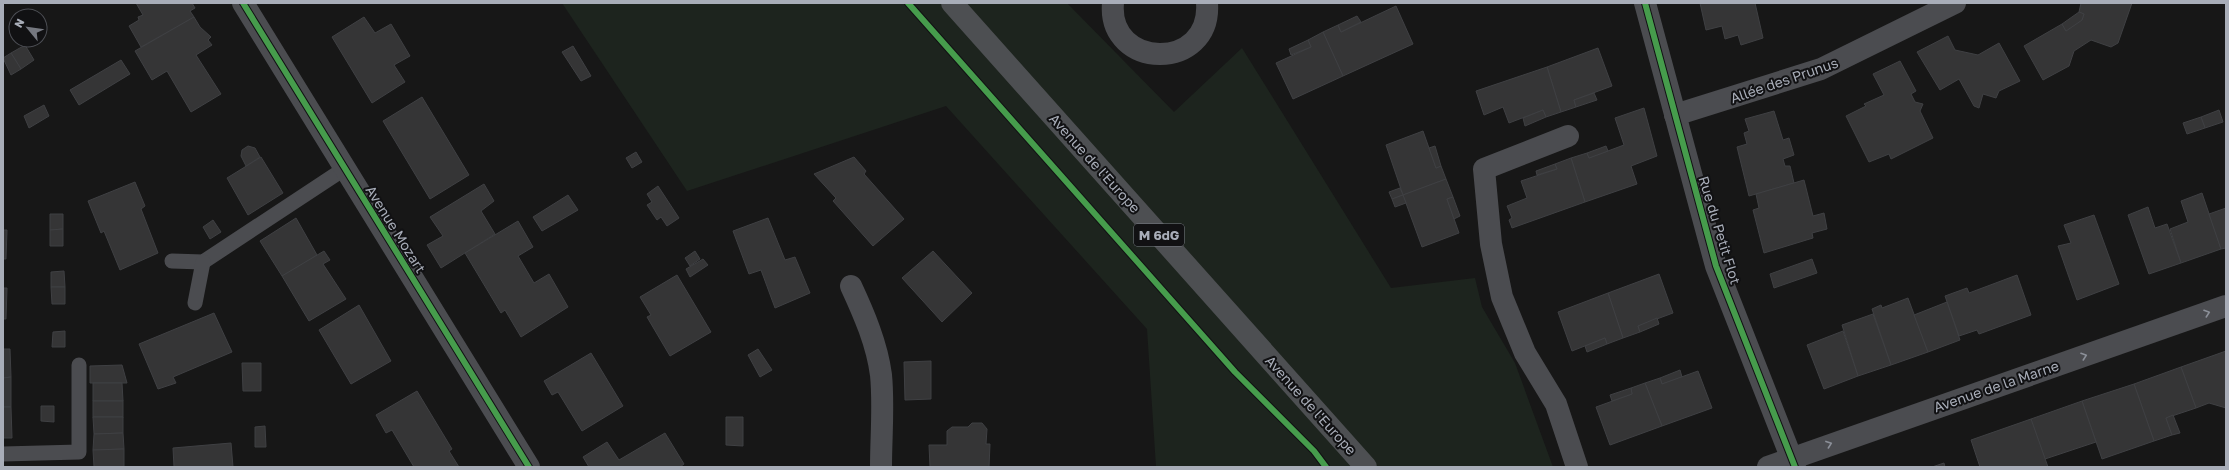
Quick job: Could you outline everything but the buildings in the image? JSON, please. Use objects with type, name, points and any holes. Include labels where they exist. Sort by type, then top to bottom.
[{"type":"main road","name":"Avenue de l'Europe","points":[[952,3],[1366,467]]},
{"type":"street","name":"Avenue Mozart","points":[[243,3],[529,467]]},
{"type":"street","points":[[1113,3],[1114,19],[1121,35],[1137,49],[1158,55],[1176,52],[1198,37],[1205,22],[1207,3]]},
{"type":"street","name":"Rue du Petit Flot","points":[[1645,3],[1716,266],[1794,463]]},
{"type":"street","name":"Allée des Prunus","points":[[1675,115],[1828,66],[1955,3]]},
{"type":"street","points":[[1568,136],[1484,168],[1491,244],[1502,296],[1525,353],[1556,404],[1577,467]]},
{"type":"street","points":[[851,286],[863,312],[876,350],[881,376],[881,467]]},
{"type":"street","name":"Avenue de la Marne","points":[[1768,467],[1794,463],[2226,306]]},
{"type":"lane","points":[[172,261],[203,262],[344,169]]},
{"type":"lane","points":[[195,303],[203,262]]},
{"type":"lane","points":[[3,454],[79,452],[79,365]]},
{"type":"shaded area","points":[[562,3],[1067,3],[1174,112],[1242,48],[1391,288],[1475,278],[1482,307],[1515,363],[1553,467],[1156,467],[1147,329],[946,106],[687,191]]},
{"type":"cycle path","points":[[243,3],[529,467]]},
{"type":"cycle path","points":[[908,3],[1235,372],[1314,451],[1326,467]]},
{"type":"cycle path","points":[[1645,3],[1716,266],[1795,467]]}]
